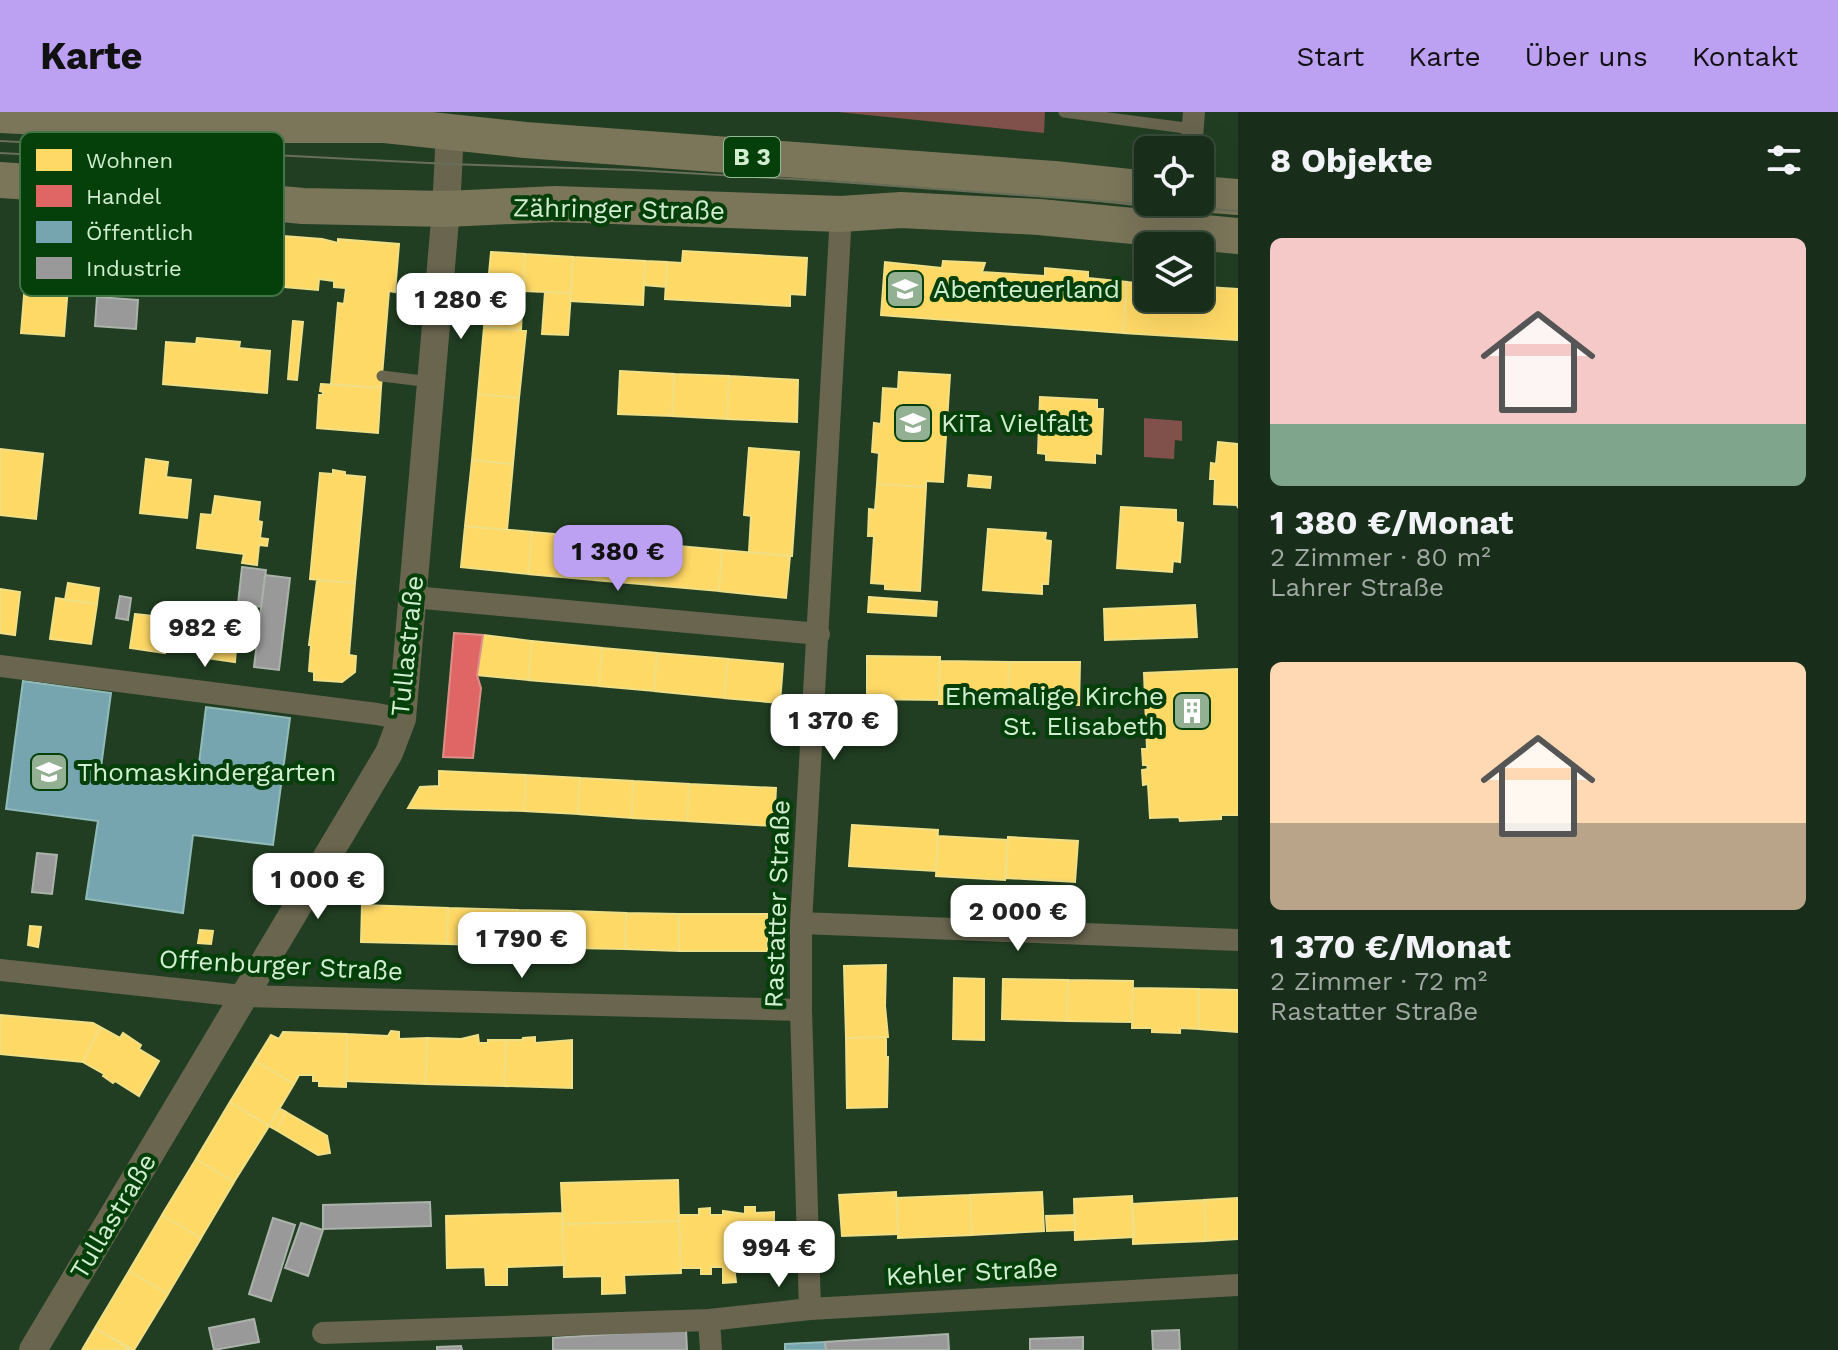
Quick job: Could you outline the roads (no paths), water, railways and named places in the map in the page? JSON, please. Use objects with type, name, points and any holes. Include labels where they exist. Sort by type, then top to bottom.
[{"type":"main road","name":"B 3","points":[[0,115],[199,125],[450,122],[1134,188]]},
{"type":"main road","name":"Zähringer Straße","points":[[0,180],[20,181]]},
{"type":"main road","points":[[1214,195],[1238,197]]},
{"type":"main road","name":"Zähringer Straße","points":[[284,204],[446,209],[555,204],[841,214],[901,210],[1039,217],[1238,236]]},
{"type":"street","name":"Tullastraße","points":[[33,1350],[389,753],[402,719],[446,209],[450,122]]},
{"type":"street","name":"Rastatter Straße","points":[[810,1309],[801,923],[841,214]]},
{"type":"street","points":[[413,597],[819,634]]},
{"type":"street","points":[[0,666],[402,719]]},
{"type":"street","points":[[801,923],[1238,940]]},
{"type":"street","name":"Offenburger Straße","points":[[0,970],[242,996],[801,1010]]},
{"type":"street","name":"Kehler Straße","points":[[323,1333],[709,1320],[810,1309],[1238,1285]]},
{"type":"street","points":[[709,1320],[711,1350]]},
{"type":"lane","points":[[1064,112],[1193,130]]},
{"type":"lane","points":[[382,376],[431,382]]},
{"type":"tram line","points":[[0,141],[20,142]]},
{"type":"tram line","points":[[0,153],[20,154]]},
{"type":"tram line","points":[[284,156],[826,181],[1238,211]]},
{"type":"place","name":"Abenteuerland","points":[[905,289]]},
{"type":"place","name":"KiTa Vielfalt","points":[[913,423]]},
{"type":"place","name":"Ehemalige Kirche St. Elisabeth","points":[[1192,711]]},
{"type":"place","name":"Thomaskindergarten","points":[[49,772]]}]
